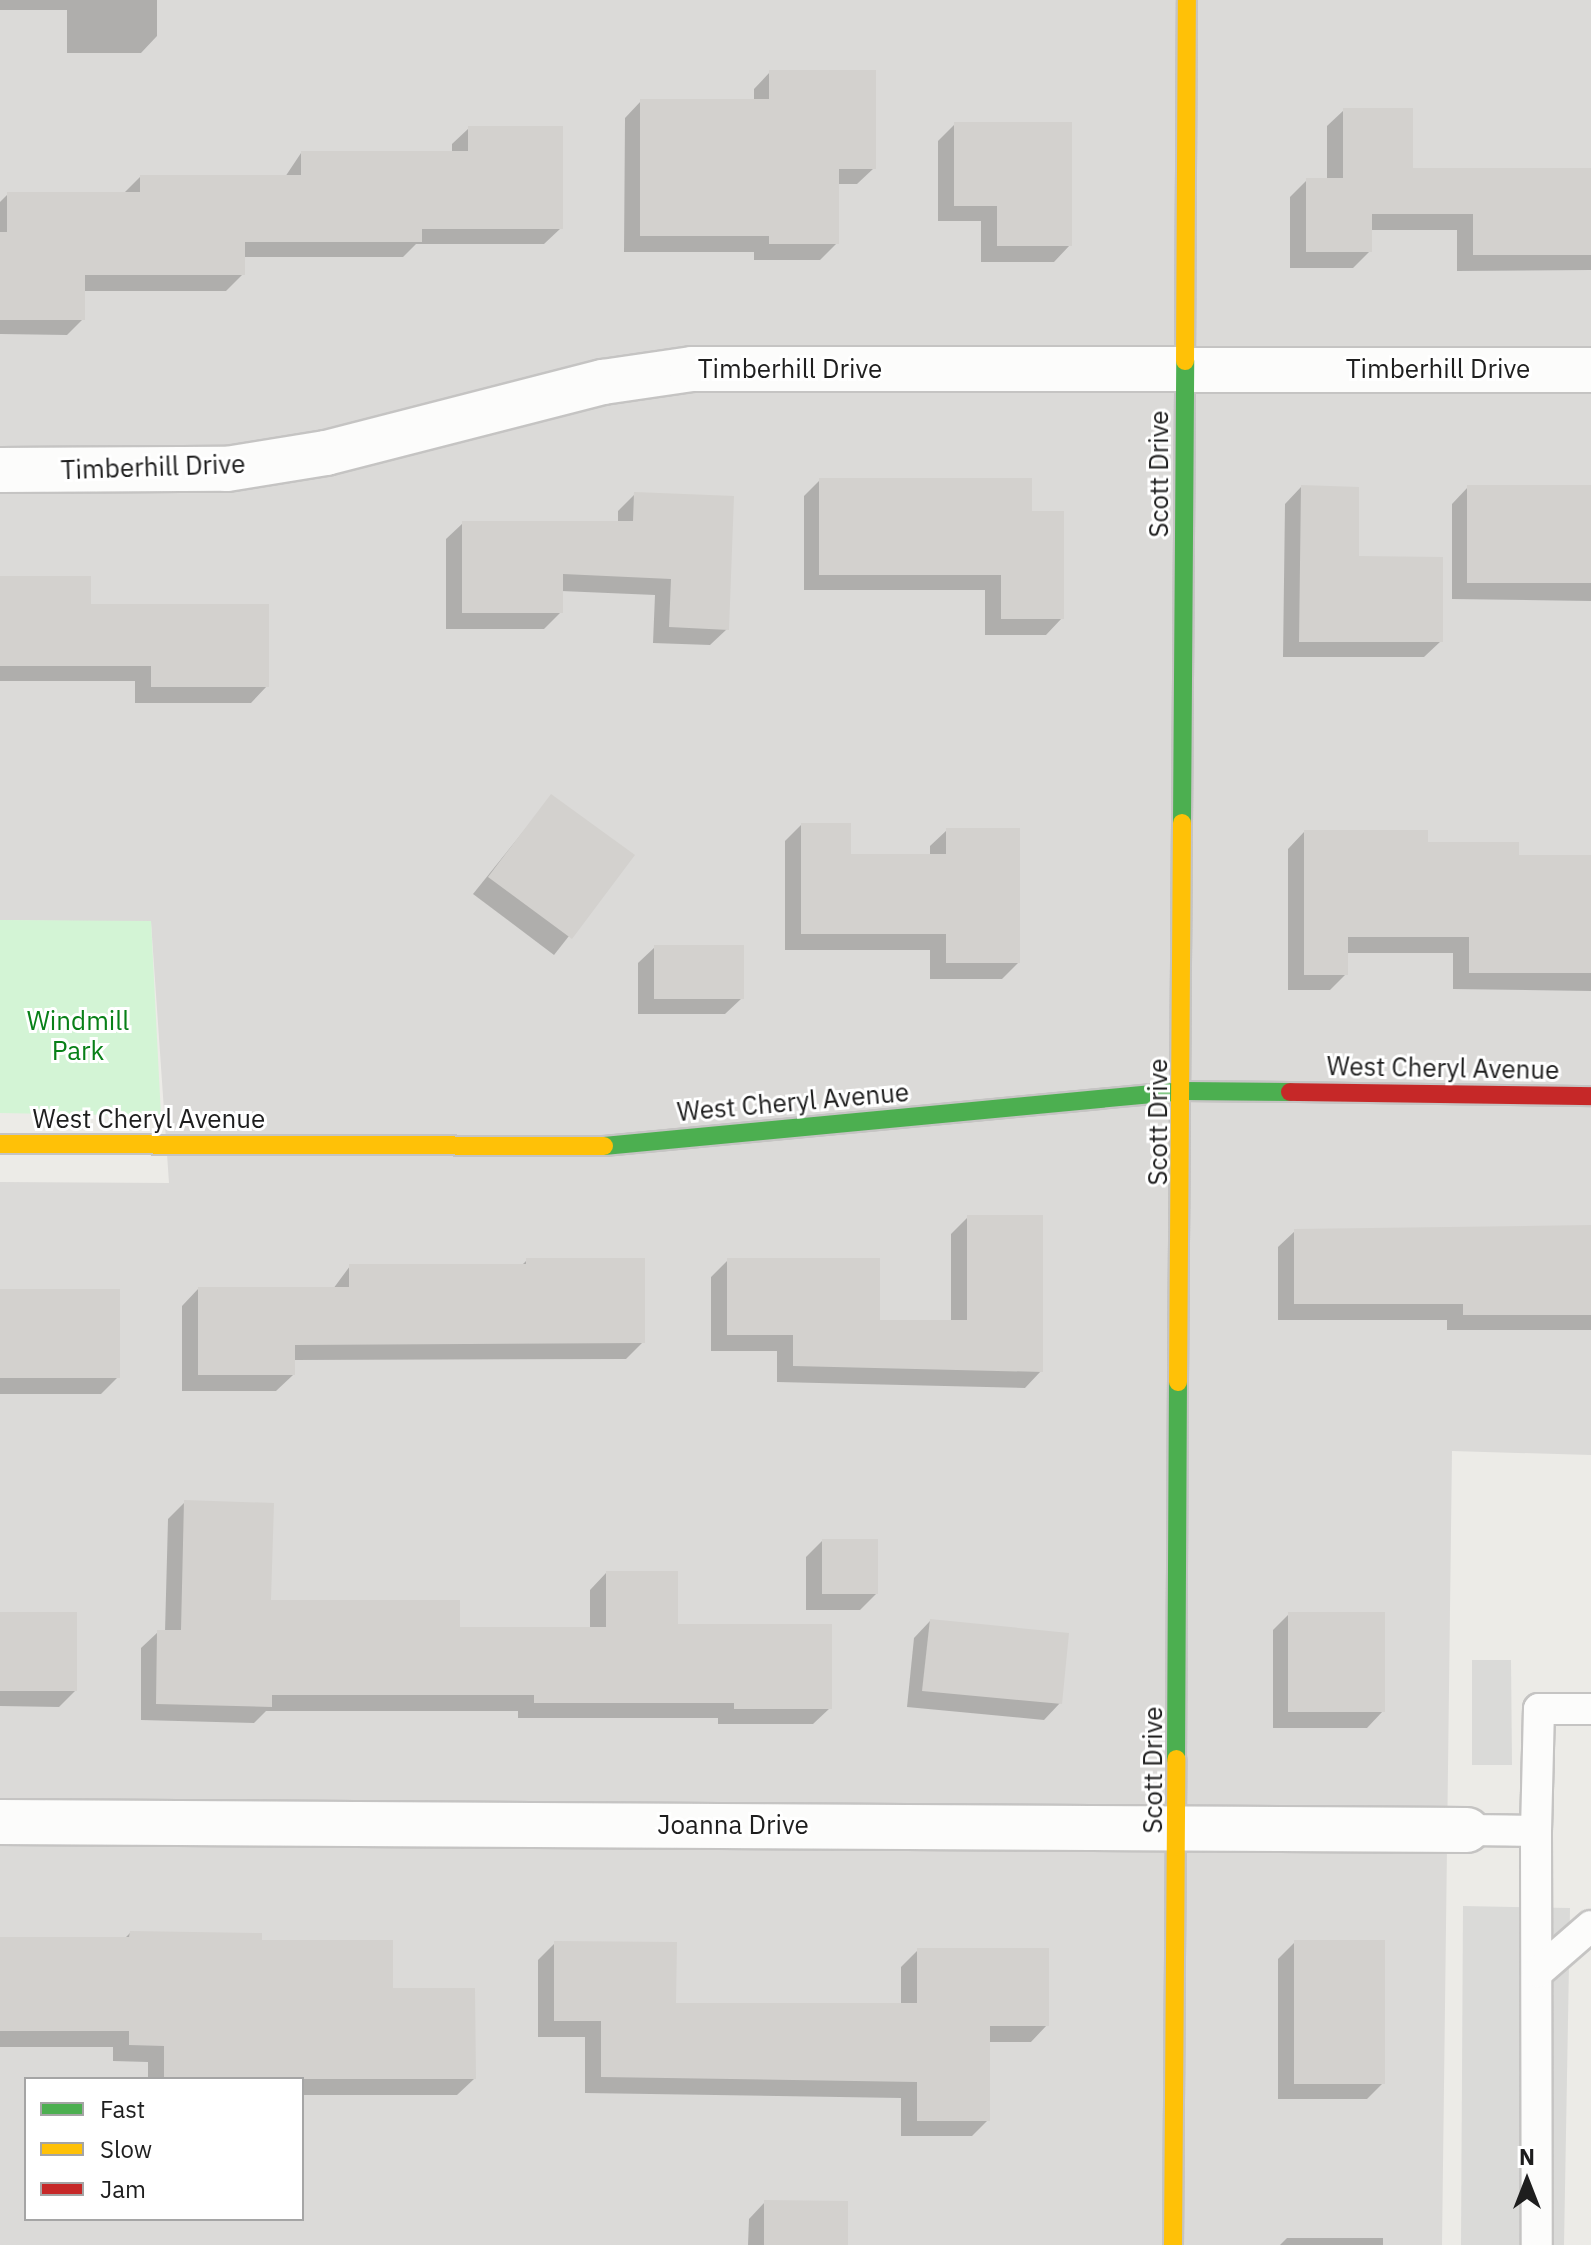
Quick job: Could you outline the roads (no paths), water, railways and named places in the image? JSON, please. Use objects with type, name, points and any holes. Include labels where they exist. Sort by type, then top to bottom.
[{"type":"street","name":"Scott Drive","points":[[1173,2245],[1184,1091],[1187,0]]},
{"type":"street","name":"Timberhill Drive","points":[[0,470],[227,469],[326,453],[603,382],[692,369],[1591,370]]},
{"type":"street","name":"West Cheryl Avenue","points":[[0,1144],[592,1147],[1184,1091],[1591,1096]]},
{"type":"street","name":"Joanna Drive","points":[[0,1822],[1467,1830]]},
{"type":"lane","points":[[1537,2245],[1536,1831],[1539,1709],[1591,1709]]},
{"type":"lane","points":[[1467,1830],[1536,1831]]},
{"type":"lane","points":[[1538,1972],[1591,1926]]},
{"type":"park label","name":"Windmill Park","points":[[78,1036]]}]
